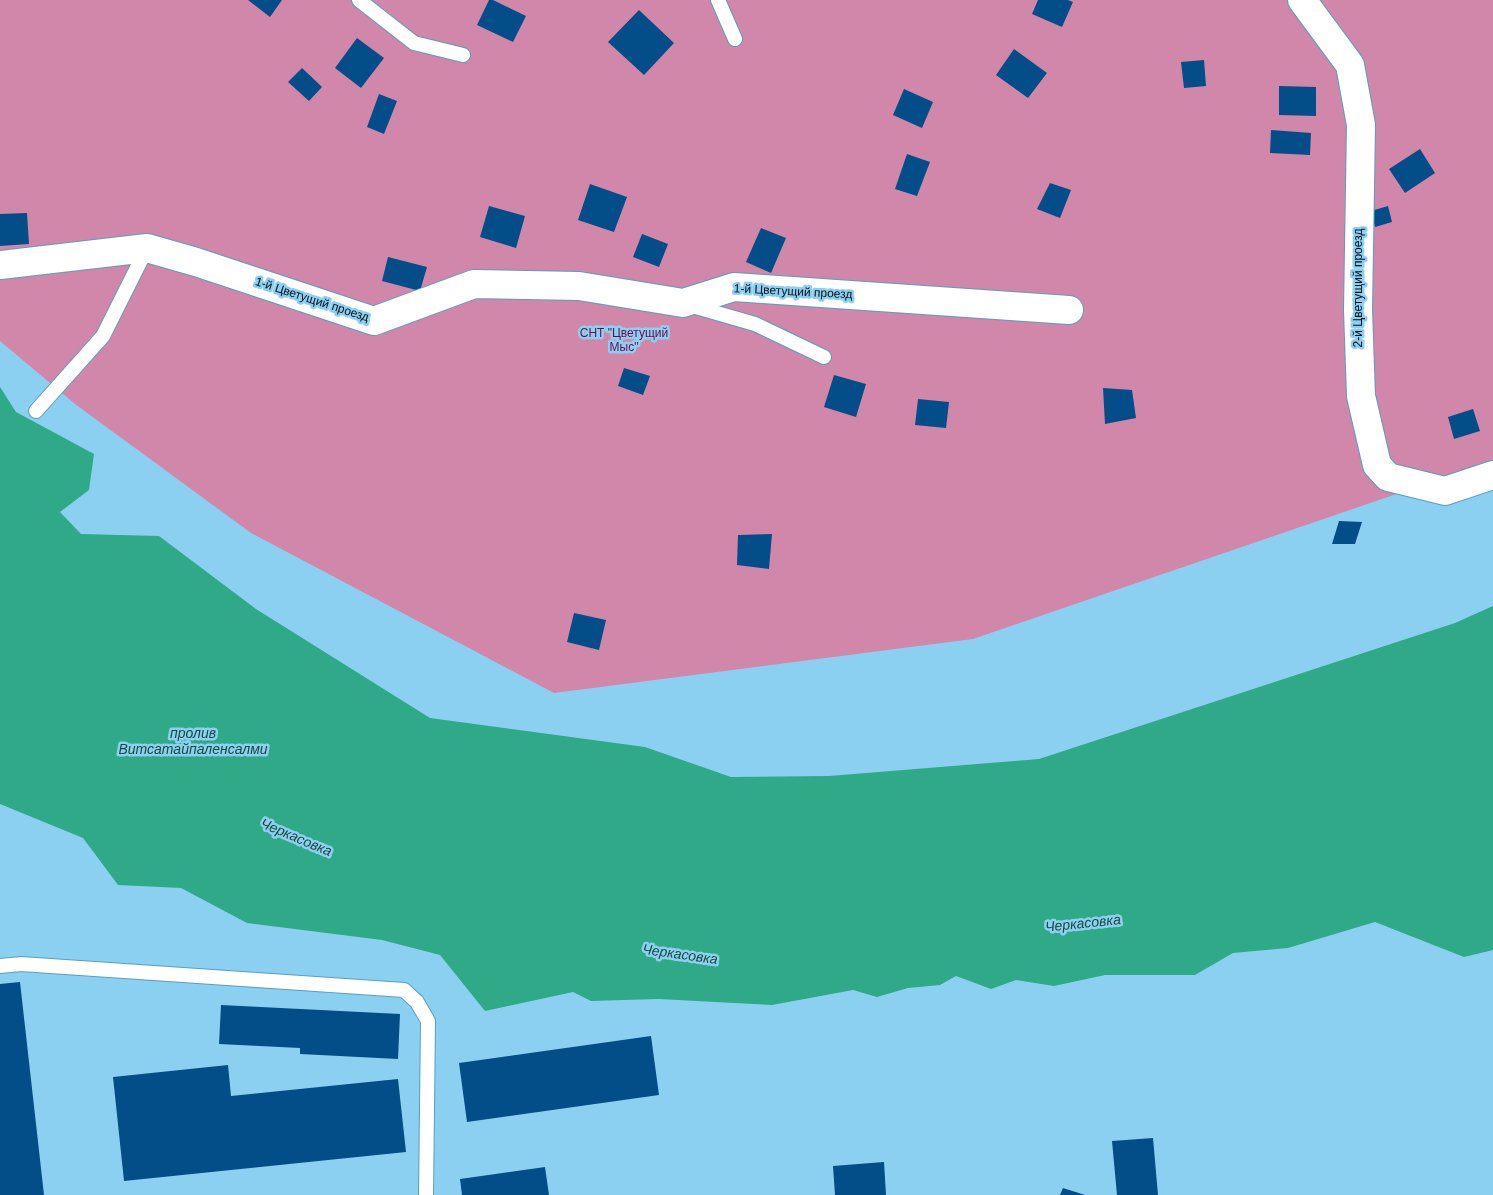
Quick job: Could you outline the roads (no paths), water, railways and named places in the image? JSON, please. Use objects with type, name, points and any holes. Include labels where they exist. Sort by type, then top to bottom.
[{"type":"street","name":"2-й Цветущий проезд","points":[[1302,0],[1350,65],[1361,125],[1358,310],[1361,396],[1377,465],[1388,477],[1445,491],[1493,475]]},
{"type":"street","name":"1-й Цветущий проезд","points":[[0,265],[147,248],[196,262],[374,321],[474,284],[579,286],[683,303],[734,287],[1069,310]]},
{"type":"lane","points":[[359,0],[414,44],[463,55]]},
{"type":"lane","points":[[718,0],[735,39]]},
{"type":"lane","points":[[36,411],[103,336],[147,248]]},
{"type":"lane","points":[[683,303],[755,324],[824,357]]},
{"type":"lane","points":[[0,966],[21,964],[404,990],[417,1002],[428,1021],[426,1195]]},
{"type":"water","name":"пролив Витсатайпаленсалми","points":[[0,387],[16,412],[94,454],[89,490],[60,512],[81,534],[159,536],[256,609],[430,718],[645,747],[731,777],[829,776],[1039,759],[1455,623],[1493,606],[1493,950],[1464,957],[1375,922],[1288,948],[1233,953],[1195,975],[1105,975],[1054,986],[1016,980],[991,989],[956,976],[940,985],[908,988],[877,997],[853,990],[772,1005],[659,999],[591,1001],[573,992],[485,1011],[440,955],[382,940],[247,923],[181,888],[118,885],[83,838],[0,804]]},
{"type":"park label","name":"СНТ \"Цветущий Мыс\"","points":[[624,341]]},
{"type":"water label","name":"Черкасовка","points":[[296,838]]},
{"type":"water label","name":"Черкасовка","points":[[1083,924]]},
{"type":"water label","name":"Черкасовка","points":[[680,955]]}]
